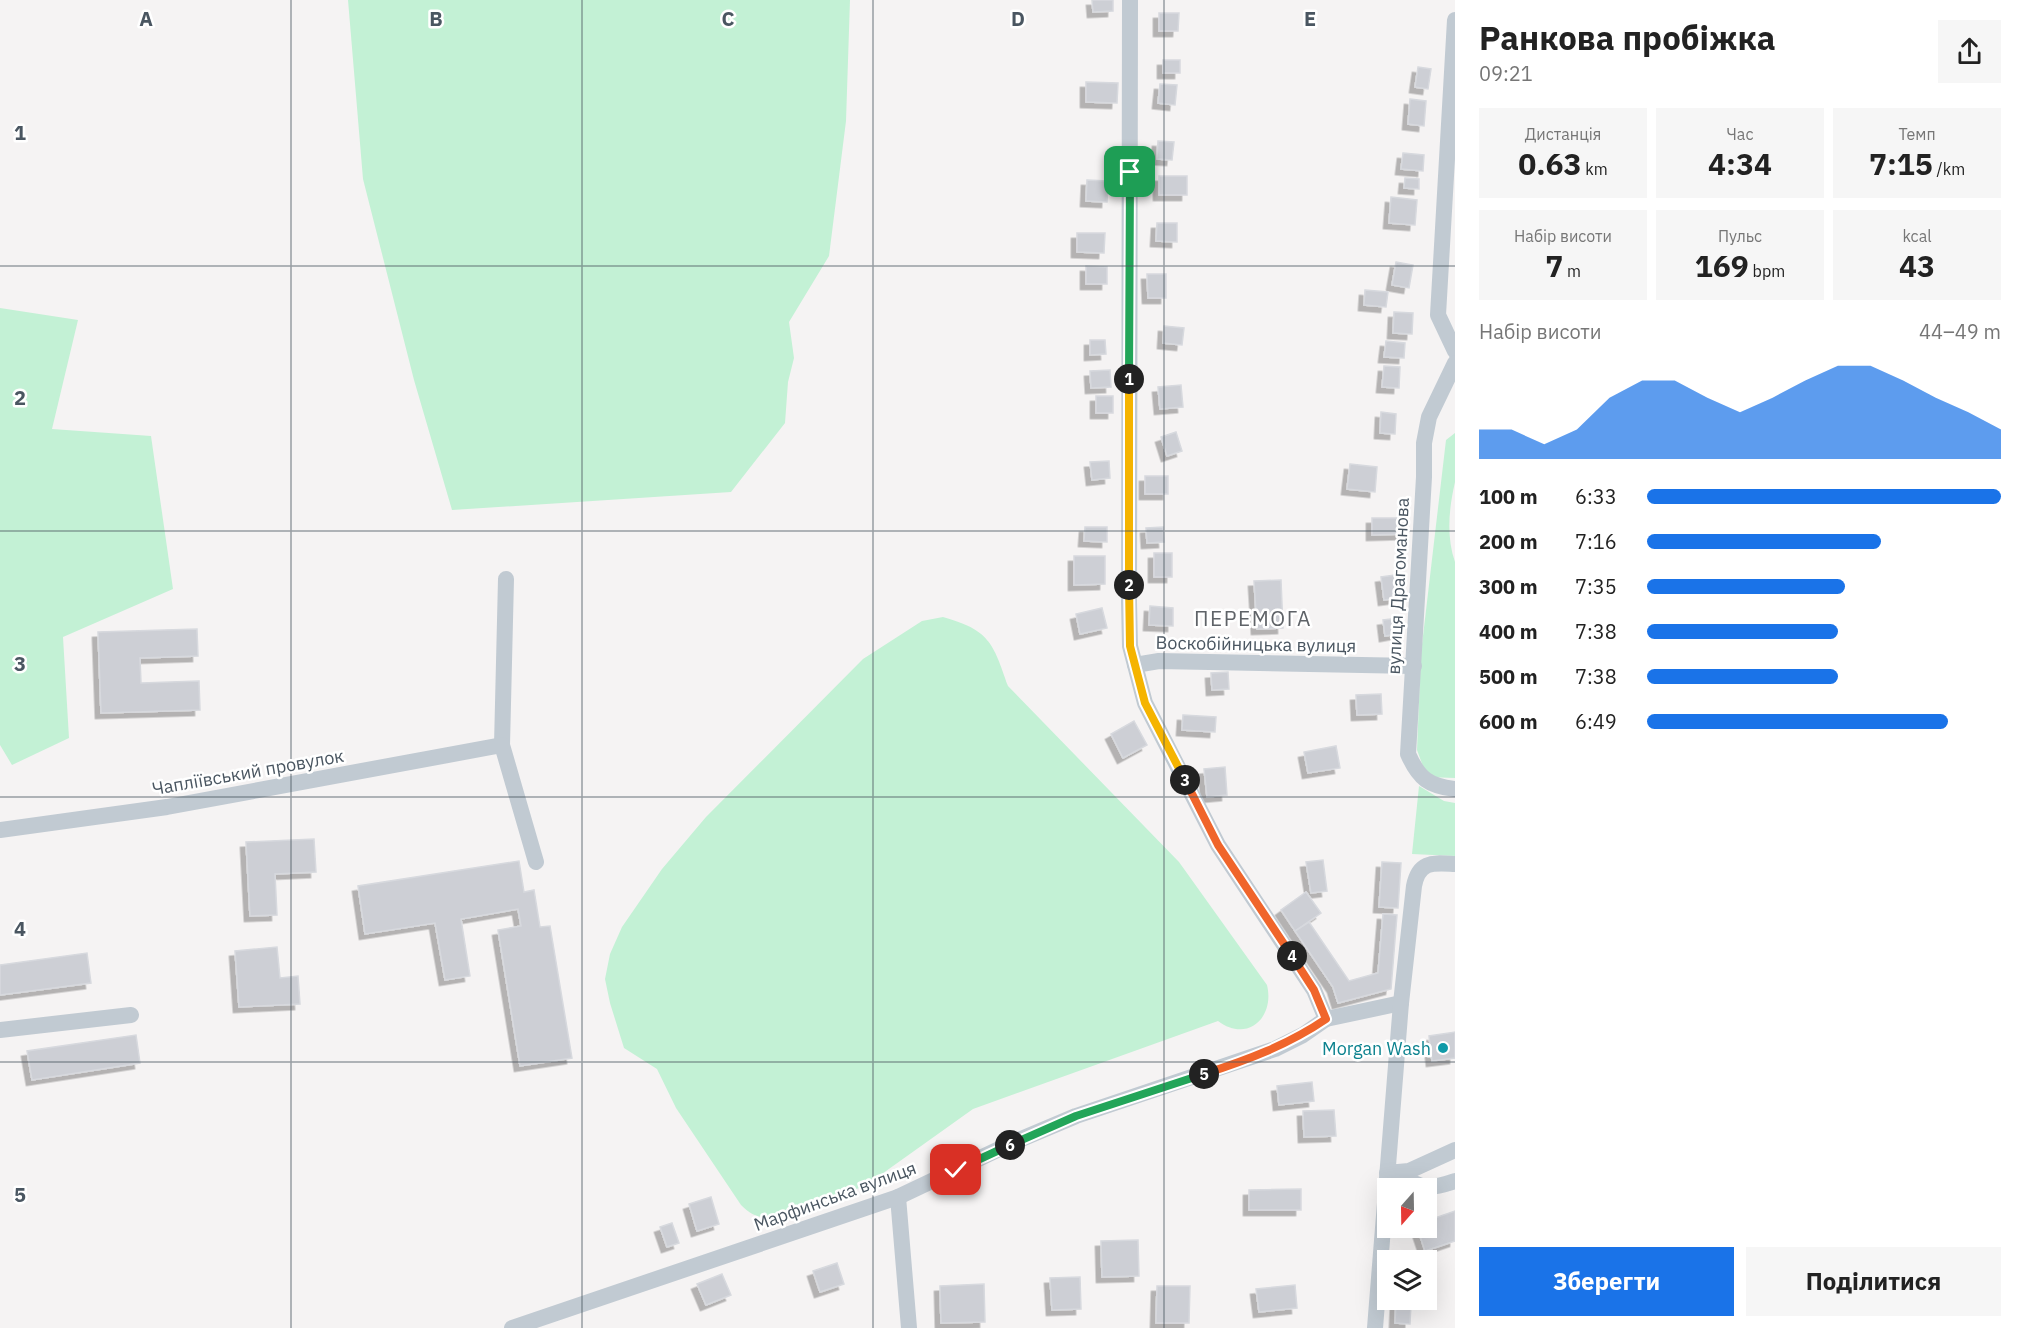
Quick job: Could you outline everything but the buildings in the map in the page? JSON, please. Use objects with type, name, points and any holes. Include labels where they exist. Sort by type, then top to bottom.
[{"type":"street","name":"Воскобійницька вулиця","points":[[1130,0],[1130,646],[1145,703],[1218,845],[1314,990],[1326,1019]]},
{"type":"street","points":[[1455,20],[1438,315],[1455,351]]},
{"type":"street","name":"вулиця Драгоманова","points":[[1455,363],[1430,417],[1424,444],[1408,754],[1419,774],[1425,779],[1438,787],[1455,789]]},
{"type":"street","points":[[506,579],[502,746],[536,862]]},
{"type":"street","name":"Воскобійницька вулиця","points":[[1135,665],[1159,661],[1414,666]]},
{"type":"street","name":"Чапліївський провулок","points":[[0,830],[167,807],[502,746]]},
{"type":"street","points":[[1375,1328],[1391,1173],[1401,1003],[1410,911],[1416,876],[1422,867],[1429,864],[1455,864]]},
{"type":"street","name":"Марфинська вулиця","points":[[512,1328],[898,1197],[1014,1142],[1076,1116],[1275,1049],[1303,1035],[1326,1019],[1401,1003]]},
{"type":"street","points":[[0,1030],[131,1015]]},
{"type":"street","points":[[1391,1173],[1409,1171],[1455,1150]]},
{"type":"street","points":[[1391,1173],[1425,1187],[1437,1188],[1455,1181]]},
{"type":"street","points":[[898,1197],[909,1328]]},
{"type":"green space","points":[[348,0],[850,0],[846,121],[829,256],[789,322],[794,358],[788,382],[785,423],[731,492],[452,510],[414,380],[363,179]]},
{"type":"green space","points":[[0,308],[78,320],[52,429],[151,436],[173,589],[63,637],[69,738],[12,765],[0,745]]},
{"type":"green space","points":[[1455,433],[1455,482],[1449,522],[1450,542],[1455,562],[1455,778],[1427,777],[1417,750],[1421,653],[1446,440]]},
{"type":"green space","points":[[943,617],[970,627],[987,640],[998,658],[1008,686],[1179,862],[1267,985],[1267,1008],[1263,1017],[1248,1028],[1229,1027],[1218,1021],[973,1109],[865,1186],[782,1215],[760,1217],[750,1213],[741,1205],[676,1108],[657,1069],[624,1048],[605,979],[610,954],[622,927],[662,869],[706,817],[863,659],[922,621]]},
{"type":"green space","points":[[1419,786],[1444,801],[1455,803],[1455,856],[1412,854]]},
{"type":"place","name":"Morgan Wash","points":[[1443,1048]]},
{"type":"district","name":"ПЕРЕМОГА","points":[[1253,618]]},
{"type":"route","points":[[956,1170],[1076,1116],[1275,1049],[1303,1035],[1326,1019],[1314,990],[1218,845],[1145,703],[1130,646],[1130,172]]}]
